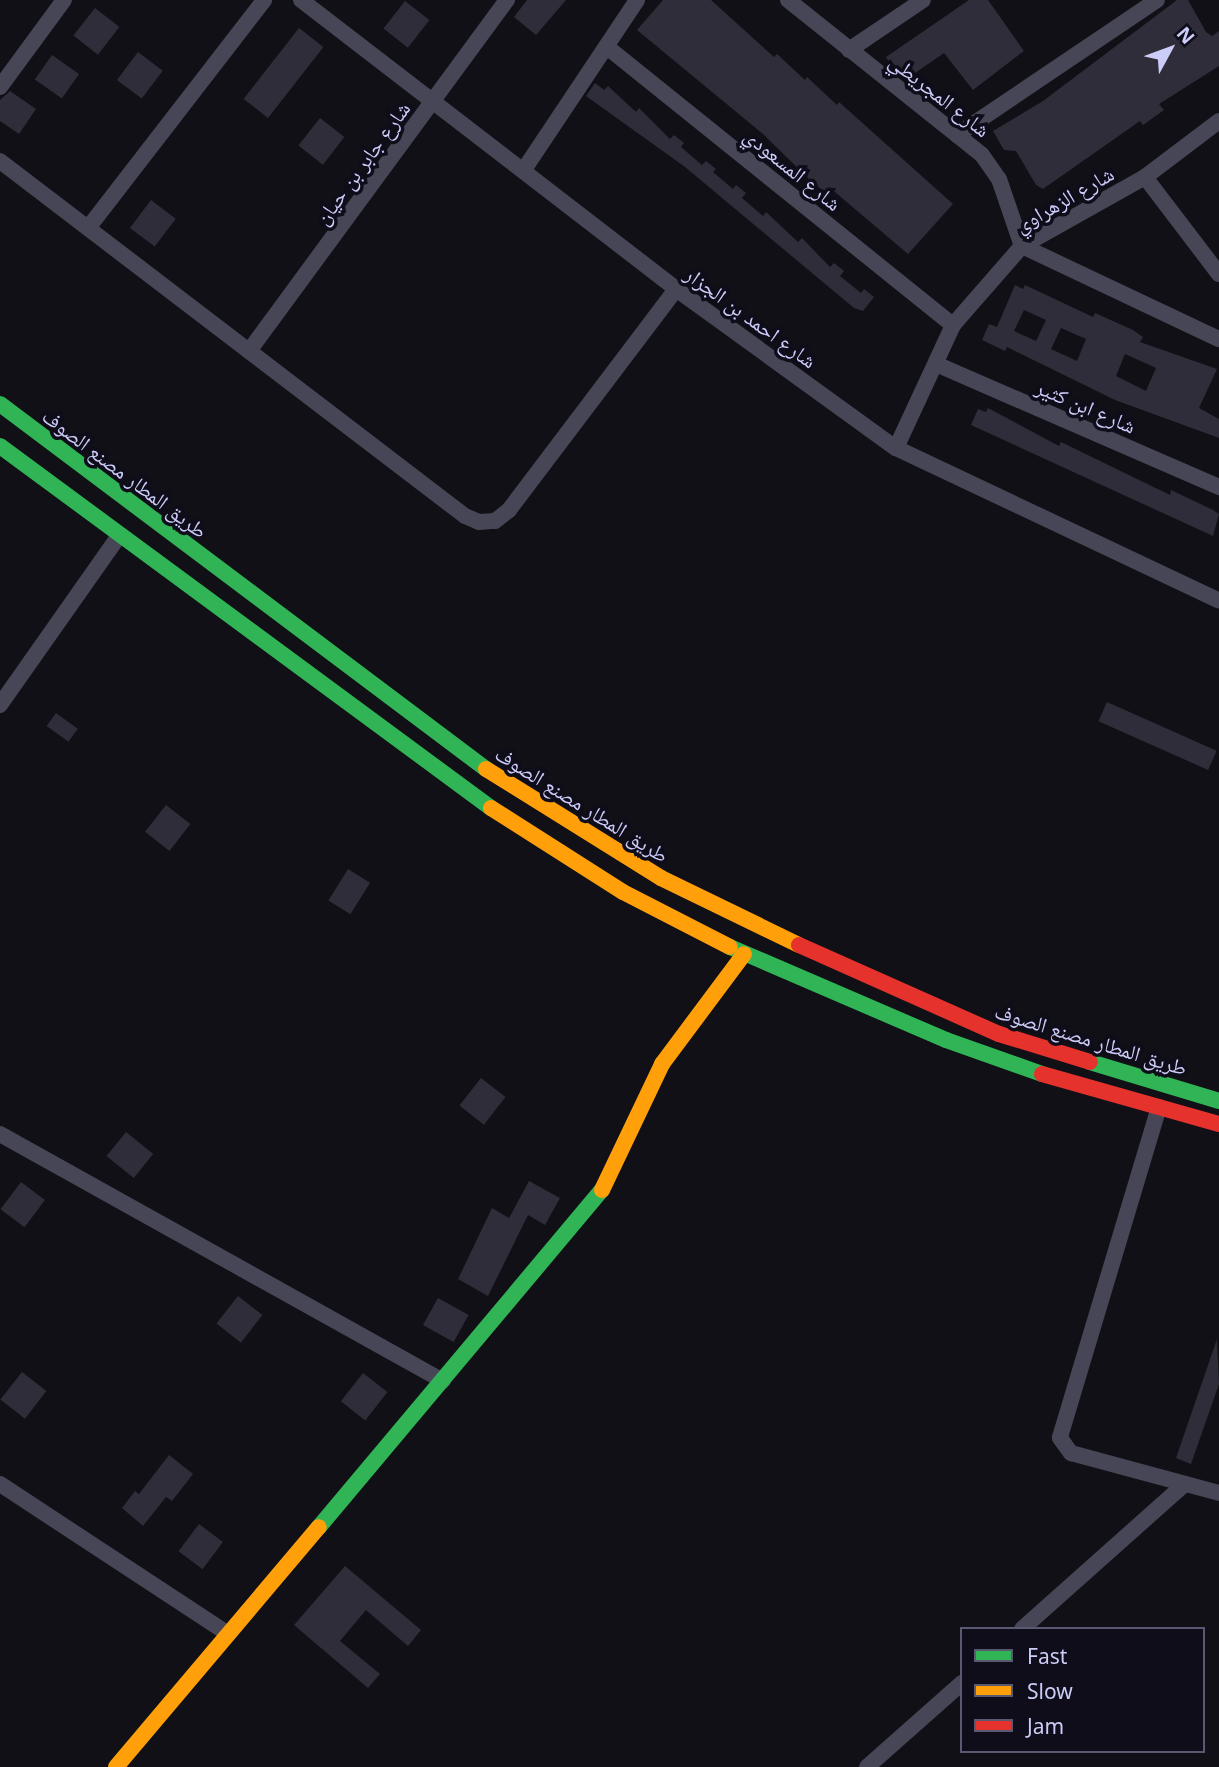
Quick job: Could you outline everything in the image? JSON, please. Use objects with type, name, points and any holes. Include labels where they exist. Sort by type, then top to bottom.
[{"type":"main road","name":"طريق المطار مصنع الصوف","points":[[0,404],[473,761],[661,878],[874,982],[999,1034],[1219,1101]]},
{"type":"main road","points":[[0,446],[118,537],[493,811],[623,892],[744,954],[986,1055],[1219,1124]]},
{"type":"main road","points":[[116,1767],[595,1201],[612,1175],[626,1133],[668,1055],[744,954]]},
{"type":"street","points":[[0,87],[64,0]]},
{"type":"street","points":[[88,228],[264,0]]},
{"type":"street","name":"شارع احمد بن الجزار","points":[[301,0],[525,168],[676,289],[896,448],[1219,601]]},
{"type":"street","name":"شارع جابر بن حيان","points":[[250,351],[507,0]]},
{"type":"street","points":[[525,168],[637,0]]},
{"type":"street","name":"شارع المجريطي","points":[[788,0],[982,155],[999,179],[1022,246]]},
{"type":"street","points":[[849,50],[923,0]]},
{"type":"street","points":[[957,135],[1157,0]]},
{"type":"street","name":"شارع المسعودي","points":[[607,47],[953,325]]},
{"type":"street","name":"شارع الزهراوي","points":[[896,448],[953,325],[1022,246],[1145,177],[1219,121]]},
{"type":"street","points":[[0,161],[465,516],[488,523],[509,510],[676,289]]},
{"type":"street","points":[[1145,177],[1219,274]]},
{"type":"street","points":[[1022,246],[1219,339]]},
{"type":"street","name":"شارع ابن كثير","points":[[936,365],[1219,487]]},
{"type":"street","points":[[0,705],[118,537]]},
{"type":"street","points":[[1159,1107],[1060,1438],[1070,1453],[1219,1493]]},
{"type":"street","points":[[0,1134],[443,1381]]},
{"type":"street","points":[[0,1485],[228,1634]]},
{"type":"street","points":[[1025,1627],[1185,1485]]},
{"type":"street","points":[[867,1767],[960,1685]]},
{"type":"building","points":[[527,0],[566,0],[536,35],[514,17]]},
{"type":"building","points":[[663,0],[711,0],[774,57],[777,54],[837,105],[839,102],[953,204],[908,254],[829,187],[825,192],[811,181],[763,134],[637,30]]},
{"type":"building","points":[[969,0],[988,0],[1024,51],[973,90],[944,53],[905,80],[894,71],[886,57]]},
{"type":"building","points":[[1177,0],[1188,0],[1206,32],[1212,36],[1219,31],[1219,66],[1159,104],[1164,110],[1143,125],[1140,121],[1043,189],[1036,185],[1016,151],[1004,150],[993,131],[1043,101]]},
{"type":"building","points":[[405,1],[429,20],[408,48],[383,29]]},
{"type":"building","points":[[95,8],[119,27],[98,55],[73,36]]},
{"type":"building","points":[[299,28],[323,47],[268,118],[244,99]]},
{"type":"building","points":[[138,52],[163,71],[142,99],[117,80]]},
{"type":"building","points":[[52,55],[79,74],[62,99],[35,80]]},
{"type":"building","points":[[595,83],[604,90],[608,86],[636,112],[639,108],[670,139],[674,135],[684,143],[681,147],[702,165],[706,161],[716,169],[713,172],[733,189],[736,185],[746,193],[742,198],[763,216],[766,212],[798,242],[802,238],[830,267],[834,263],[844,271],[840,276],[861,293],[864,289],[874,297],[863,311],[854,308],[685,167],[586,96]]},
{"type":"building","points":[[10,91],[36,109],[19,134],[0,121],[0,100]]},
{"type":"building","points":[[320,118],[344,137],[323,165],[298,146]]},
{"type":"building","points":[[151,200],[176,219],[155,247],[130,228]]},
{"type":"building","points":[[1015,285],[1023,289],[1025,285],[1093,317],[1095,313],[1133,330],[1143,337],[1140,342],[1217,369],[1199,408],[1219,419],[1219,438],[1115,400],[1007,347],[1005,351],[982,340],[989,324],[997,327]],"holes":[[[1024,310],[1046,320],[1036,341],[1014,331]],[[1061,328],[1086,339],[1077,361],[1051,349]],[[1125,354],[1156,368],[1146,391],[1116,376]]]},
{"type":"building","points":[[988,408],[1059,446],[1061,442],[1170,495],[1171,490],[1213,510],[1219,514],[1213,536],[971,425],[978,409],[986,412]]},
{"type":"building","points":[[1107,702],[1217,751],[1208,770],[1098,721]]},
{"type":"building","points":[[56,713],[78,729],[68,742],[47,726]]},
{"type":"building","points":[[166,805],[190,824],[169,851],[145,832]]},
{"type":"building","points":[[348,869],[370,883],[350,914],[328,900]]},
{"type":"building","points":[[481,1078],[505,1097],[484,1125],[459,1106]]},
{"type":"building","points":[[126,1132],[153,1154],[134,1178],[106,1156]]},
{"type":"building","points":[[529,1181],[560,1198],[545,1225],[528,1215],[488,1296],[458,1279],[492,1208],[509,1218]]},
{"type":"building","points":[[21,1182],[45,1200],[24,1227],[1,1209]]},
{"type":"building","points":[[238,1296],[262,1315],[241,1343],[216,1324]]},
{"type":"building","points":[[438,1298],[469,1315],[454,1342],[423,1325]]},
{"type":"building","points":[[1217,1339],[1219,1384],[1191,1464],[1176,1458]]},
{"type":"building","points":[[22,1372],[46,1391],[25,1419],[0,1400]]},
{"type":"building","points":[[363,1373],[387,1392],[365,1420],[341,1401]]},
{"type":"building","points":[[169,1455],[193,1474],[172,1501],[166,1497],[143,1526],[122,1508],[135,1491],[139,1494]]},
{"type":"building","points":[[199,1524],[223,1542],[202,1569],[179,1551]]},
{"type":"building","points":[[345,1566],[421,1630],[408,1646],[366,1610],[340,1641],[380,1674],[368,1688],[294,1625]]},
{"type":"traffic: fast","points":[[0,404],[486,769]]},
{"type":"traffic: fast","points":[[0,446],[491,808]]},
{"type":"traffic: fast","points":[[730,947],[946,1040],[1042,1074]]},
{"type":"traffic: fast","points":[[1090,1062],[1219,1101]]},
{"type":"traffic: fast","points":[[319,1527],[602,1190]]},
{"type":"traffic: slow","points":[[486,769],[661,878],[799,945]]},
{"type":"traffic: slow","points":[[491,808],[623,892],[730,947]]},
{"type":"traffic: slow","points":[[602,1190],[662,1064],[744,954]]},
{"type":"traffic: slow","points":[[116,1767],[319,1527]]},
{"type":"traffic: jam","points":[[799,945],[999,1034],[1090,1062]]},
{"type":"traffic: jam","points":[[1042,1074],[1219,1124]]}]
